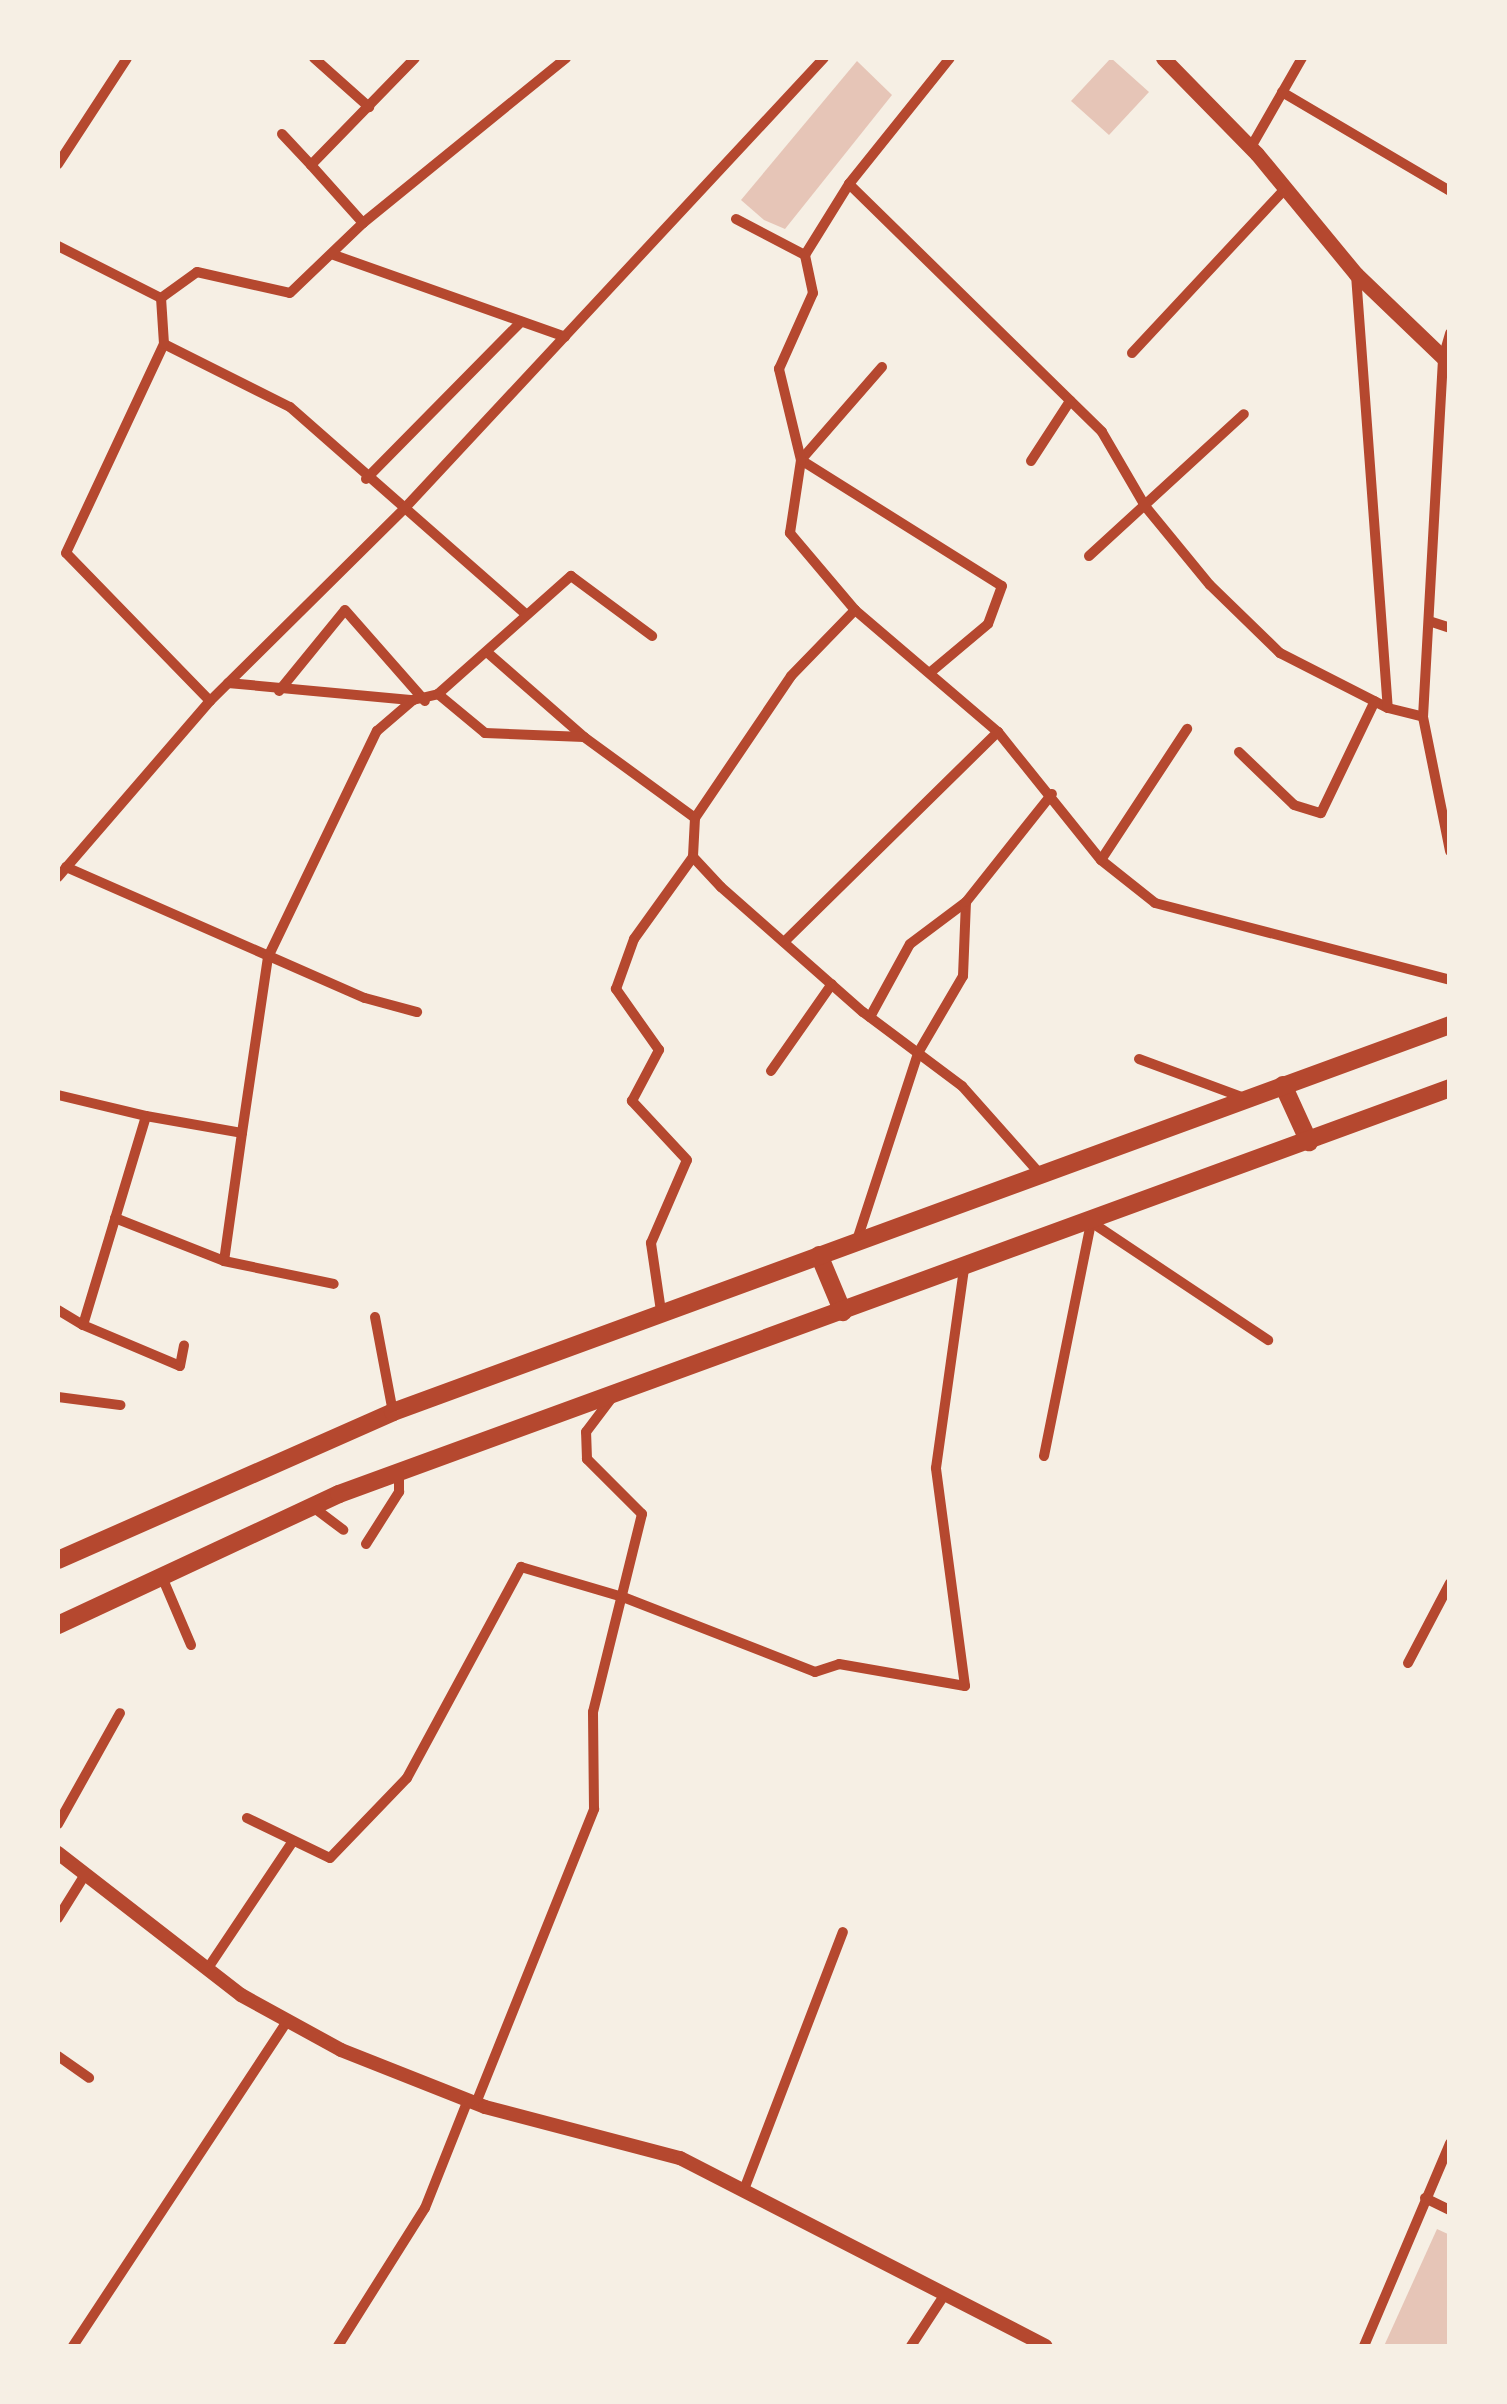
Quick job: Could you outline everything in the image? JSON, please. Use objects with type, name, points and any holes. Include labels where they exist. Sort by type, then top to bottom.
[{"type":"main road","points":[[1163,58],[1251,147],[1356,274],[1446,361]]},
{"type":"main road","points":[[58,1560],[392,1412],[1450,1025]]},
{"type":"main road","points":[[1283,1085],[1308,1142]]},
{"type":"main road","points":[[58,1625],[312,1506],[398,1472],[1450,1088]]},
{"type":"main road","points":[[819,1255],[843,1312]]},
{"type":"street","points":[[58,164],[127,58]]},
{"type":"street","points":[[314,58],[369,107]]},
{"type":"street","points":[[311,166],[415,58]]},
{"type":"street","points":[[161,298],[196,272],[290,293],[334,255],[363,222],[566,58]]},
{"type":"street","points":[[417,1012],[364,998],[62,872],[210,701],[404,509],[824,58]]},
{"type":"street","points":[[950,58],[849,184],[805,255],[813,293],[779,369],[801,460],[790,533],[855,610],[932,671],[998,732],[1052,794],[1101,860],[1155,903],[1450,980]]},
{"type":"street","points":[[1251,147],[1302,58]]},
{"type":"street","points":[[1282,92],[1450,191]]},
{"type":"street","points":[[282,134],[363,222]]},
{"type":"street","points":[[849,184],[1102,432],[1145,506],[1210,585],[1280,653],[1388,708],[1422,718]]},
{"type":"street","points":[[1132,354],[1286,187]]},
{"type":"street","points":[[736,219],[805,255]]},
{"type":"street","points":[[58,246],[161,298]]},
{"type":"street","points":[[334,255],[565,337]]},
{"type":"street","points":[[1356,274],[1370,530],[1388,708]]},
{"type":"street","points":[[161,298],[164,344],[62,557],[210,701]]},
{"type":"street","points":[[366,479],[522,322]]},
{"type":"street","points":[[1450,332],[1432,622],[1422,718],[1450,851]]},
{"type":"street","points":[[164,344],[290,407],[366,479],[526,614]]},
{"type":"street","points":[[801,460],[882,367]]},
{"type":"street","points":[[1031,461],[1070,401]]},
{"type":"street","points":[[1089,556],[1244,414]]},
{"type":"street","points":[[801,460],[1002,586],[988,624],[932,671]]},
{"type":"street","points":[[224,1261],[268,956],[377,731],[419,700],[438,694],[571,576],[652,636]]},
{"type":"street","points":[[279,691],[345,610],[419,700]]},
{"type":"street","points":[[661,1311],[651,1242],[686,1160],[632,1101],[659,1050],[616,989],[634,939],[693,857],[695,818],[791,676],[855,610]]},
{"type":"street","points":[[1432,622],[1450,628]]},
{"type":"street","points":[[488,653],[584,737],[695,818]]},
{"type":"street","points":[[228,682],[279,691],[419,700]]},
{"type":"street","points":[[438,694],[484,733],[584,737]]},
{"type":"street","points":[[1239,752],[1294,805],[1320,813],[1376,702]]},
{"type":"street","points":[[1101,860],[1187,730]]},
{"type":"street","points":[[784,942],[998,732]]},
{"type":"street","points":[[870,1018],[910,944],[966,902],[1052,794]]},
{"type":"street","points":[[693,857],[870,1018],[962,1086],[1042,1176]]},
{"type":"street","points":[[857,1240],[918,1054],[963,976],[966,902]]},
{"type":"street","points":[[771,1072],[832,984]]},
{"type":"street","points":[[1139,1059],[1248,1099]]},
{"type":"street","points":[[58,1095],[242,1133]]},
{"type":"street","points":[[83,1324],[146,1116]]},
{"type":"street","points":[[115,1218],[224,1261],[334,1284]]},
{"type":"street","points":[[1044,1456],[1090,1222],[1268,1340]]},
{"type":"street","points":[[247,1818],[330,1858],[407,1778],[521,1567],[623,1596],[815,1672],[839,1664],[964,1686],[936,1468],[964,1268]]},
{"type":"street","points":[[58,1310],[180,1366],[184,1345]]},
{"type":"street","points":[[375,1316],[392,1412]]},
{"type":"street","points":[[338,2346],[425,2208],[594,1809],[593,1712],[642,1514],[586,1459],[586,1432],[614,1394]]},
{"type":"street","points":[[58,1397],[120,1405]]},
{"type":"street","points":[[366,1544],[399,1492],[398,1472]]},
{"type":"street","points":[[312,1506],[343,1530]]},
{"type":"street","points":[[162,1576],[191,1645]]},
{"type":"street","points":[[1408,1663],[1450,1582]]},
{"type":"street","points":[[58,1824],[120,1713]]},
{"type":"street","points":[[208,1968],[293,1840]]},
{"type":"street","points":[[58,1853],[208,1968],[341,2050],[472,2102],[680,2158],[744,2187],[1046,2346]]},
{"type":"street","points":[[58,1918],[86,1873]]},
{"type":"street","points":[[744,2187],[843,1932]]},
{"type":"street","points":[[74,2346],[288,2020]]},
{"type":"street","points":[[58,2056],[89,2078]]},
{"type":"street","points":[[1364,2346],[1450,2143]]},
{"type":"street","points":[[1425,2198],[1450,2210]]},
{"type":"street","points":[[911,2346],[944,2294]]},
{"type":"building","points":[[1111,58],[1149,92],[1109,135],[1071,101]]},
{"type":"building","points":[[857,61],[892,95],[785,229],[764,220],[741,200]]},
{"type":"building","points":[[1437,2229],[1450,2235],[1450,2346],[1384,2346]]}]
